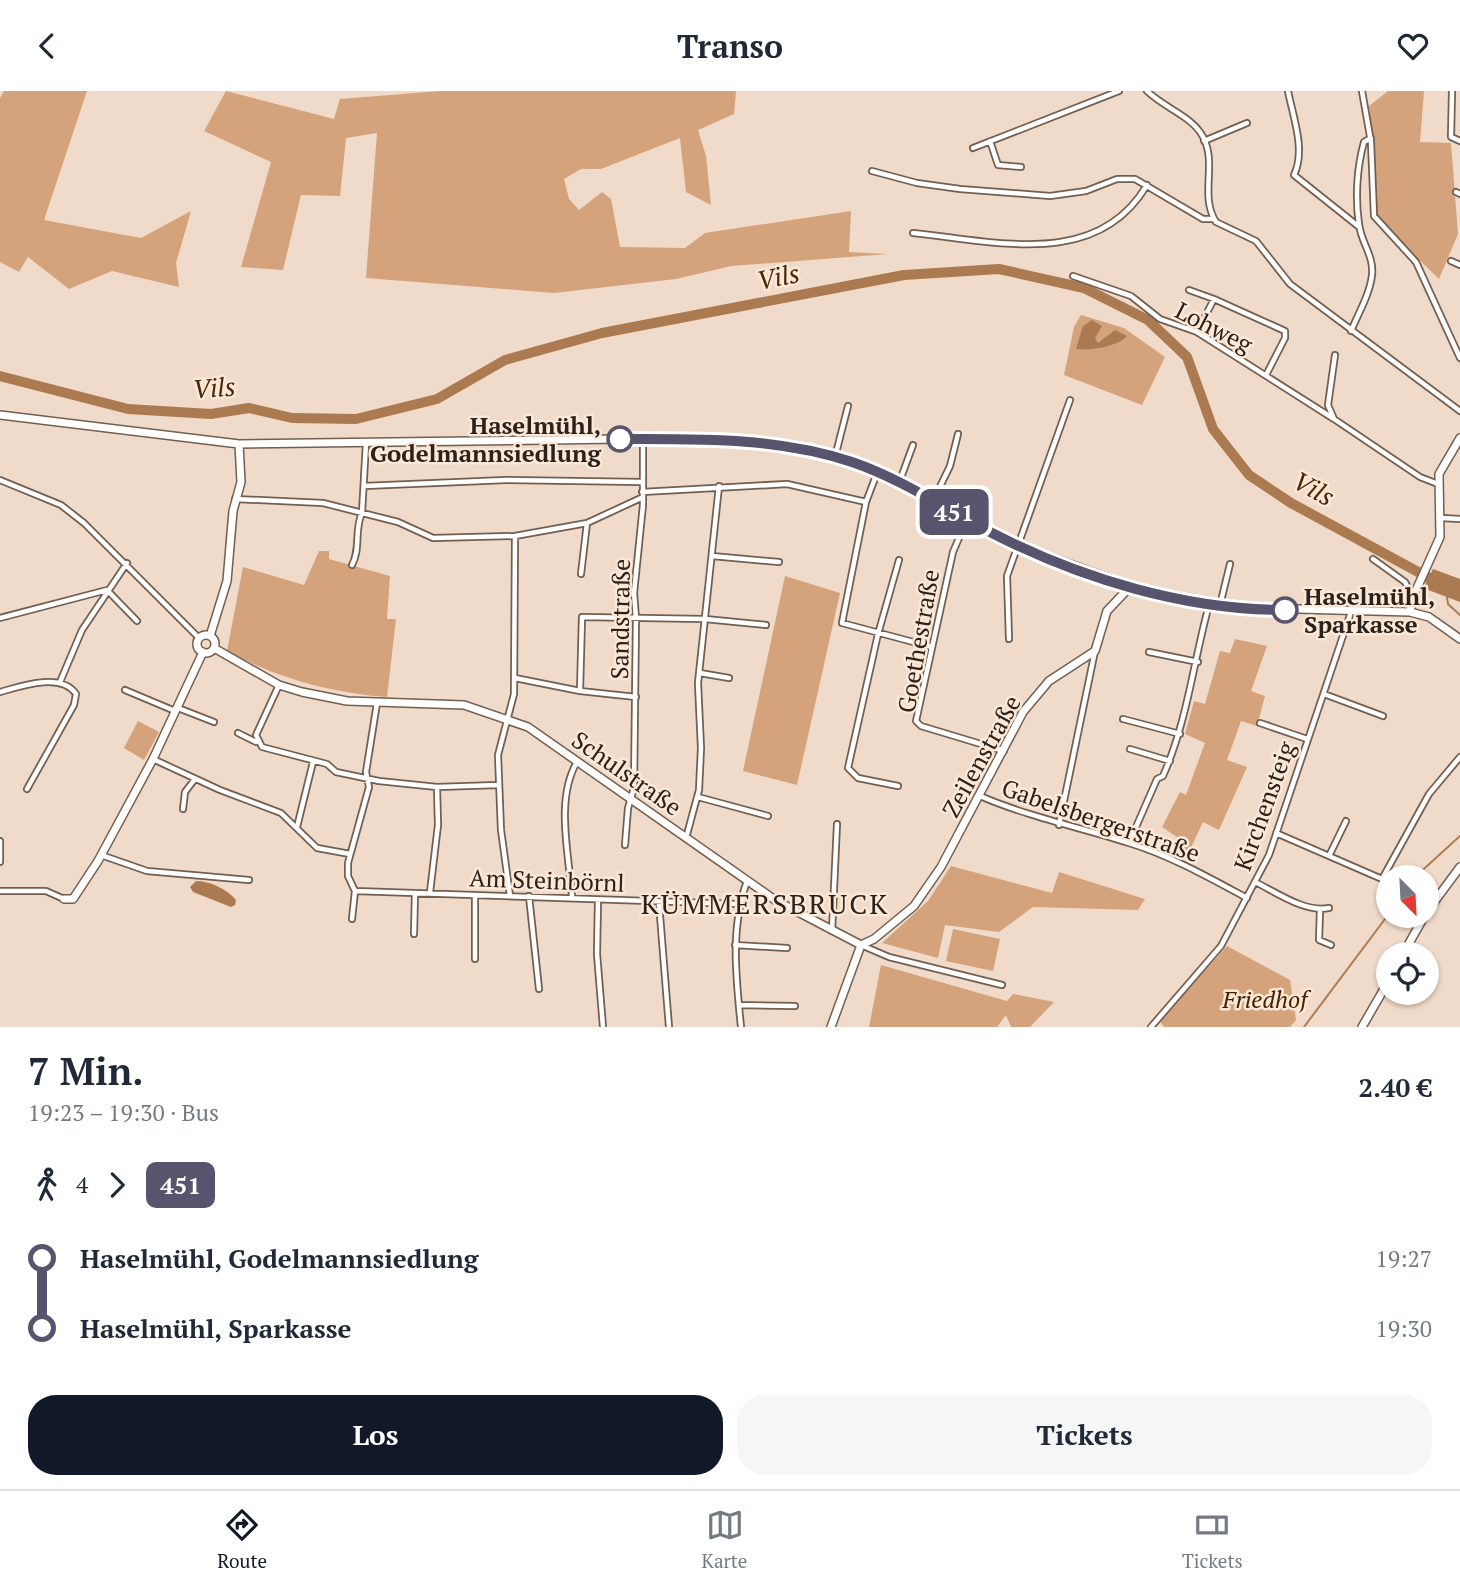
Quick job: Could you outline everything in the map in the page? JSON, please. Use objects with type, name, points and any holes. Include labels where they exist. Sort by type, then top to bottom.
[{"type":"street","points":[[973,148],[1119,91]]},
{"type":"street","points":[[1147,91],[1161,105],[1195,126],[1204,141],[1210,173],[1207,199],[1214,219],[1223,227],[1256,241],[1290,284],[1460,411]]},
{"type":"street","points":[[1288,91],[1298,139],[1298,167],[1294,175],[1359,226]]},
{"type":"street","points":[[1362,91],[1371,138],[1374,216],[1416,262],[1460,358]]},
{"type":"street","points":[[1452,91],[1451,137],[1460,141]]},
{"type":"street","points":[[1204,141],[1247,123]]},
{"type":"street","points":[[1351,331],[1372,279],[1372,258],[1359,226],[1360,155],[1364,142],[1371,138]]},
{"type":"street","points":[[990,141],[998,165],[1021,167]]},
{"type":"street","points":[[872,171],[917,183],[1050,196],[1086,191],[1117,179],[1135,179],[1203,219],[1214,219]]},
{"type":"street","points":[[913,233],[1015,243],[1069,243],[1086,238],[1125,215],[1134,207],[1147,185]]},
{"type":"street","points":[[1451,261],[1460,265]]},
{"type":"street","name":"Lohweg","points":[[1073,276],[1131,296],[1160,319],[1197,332],[1420,477],[1438,484]]},
{"type":"street","points":[[1189,290],[1285,331],[1285,338],[1266,375]]},
{"type":"street","points":[[1197,332],[1214,299]]},
{"type":"street","points":[[1334,419],[1328,405],[1335,355]]},
{"type":"street","points":[[1009,639],[1007,576],[1020,546],[1070,400]]},
{"type":"street","points":[[835,457],[848,406]]},
{"type":"street","points":[[0,415],[239,444],[643,439],[744,441],[835,457],[878,472],[1020,546],[1127,585],[1209,605],[1410,612],[1429,617],[1460,639]]},
{"type":"street","points":[[933,501],[950,467],[958,434]]},
{"type":"street","name":"Sandstraße","points":[[625,845],[634,788],[634,593],[643,505],[643,439]]},
{"type":"street","points":[[1410,612],[1414,594],[1440,537],[1438,484],[1442,464],[1459,442]]},
{"type":"street","points":[[352,565],[356,557],[358,521],[362,513],[366,443]]},
{"type":"street","points":[[210,636],[227,581],[235,499],[241,482],[239,444]]},
{"type":"street","points":[[899,483],[913,445]]},
{"type":"street","points":[[878,472],[866,502],[842,623],[932,647]]},
{"type":"street","points":[[0,480],[61,505],[127,563],[200,638]]},
{"type":"street","points":[[364,486],[506,480],[642,482]]},
{"type":"street","points":[[235,499],[323,503],[398,522],[433,538],[515,536],[587,523],[641,495],[719,486],[787,484],[866,502]]},
{"type":"street","points":[[687,838],[698,797],[701,748],[700,673],[719,486]]},
{"type":"street","points":[[1441,518],[1460,519]]},
{"type":"street","name":"Goethestraße","points":[[967,519],[953,552],[918,725],[1004,751]]},
{"type":"street","points":[[581,575],[587,523]]},
{"type":"street","points":[[510,896],[498,785],[498,755],[515,678],[515,536]]},
{"type":"street","points":[[712,557],[779,562]]},
{"type":"street","points":[[1373,559],[1405,582],[1414,594]]},
{"type":"street","points":[[898,786],[858,778],[848,768],[878,634],[900,560]]},
{"type":"street","points":[[60,682],[82,630],[127,563]]},
{"type":"street","points":[[1220,606],[1230,564]]},
{"type":"street","points":[[1059,825],[1079,742],[1095,651],[1107,611],[1127,585]]},
{"type":"street","points":[[0,618],[36,611],[107,590]]},
{"type":"street","points":[[107,590],[137,621]]},
{"type":"street","points":[[1129,843],[1157,779],[1163,776],[1180,734],[1209,605]]},
{"type":"street","name":"Kirchensteig","points":[[1151,1027],[1210,961],[1255,882],[1276,833],[1351,611]]},
{"type":"street","points":[[580,691],[582,617],[705,619],[766,625]]},
{"type":"street","points":[[200,638],[210,636]]},
{"type":"street","points":[[0,891],[46,891],[64,899],[73,899],[101,855],[153,759],[203,652],[214,648],[214,640],[210,636]]},
{"type":"street","points":[[200,638],[198,646],[203,652]]},
{"type":"street","name":"Schulstraße","points":[[214,648],[279,685],[327,698],[377,703],[464,705],[528,727],[747,880],[832,932],[889,957],[1002,985]]},
{"type":"street","name":"Zeilenstraße","points":[[861,945],[874,939],[914,906],[941,867],[1023,712],[1049,681],[1095,651]]},
{"type":"street","points":[[1149,652],[1198,662]]},
{"type":"street","points":[[700,673],[729,678]]},
{"type":"street","points":[[515,678],[580,691],[635,697]]},
{"type":"street","points":[[0,692],[27,685],[60,682],[72,688],[76,694],[74,705],[27,789]]},
{"type":"street","points":[[257,742],[256,735],[279,685]]},
{"type":"street","points":[[125,690],[214,722]]},
{"type":"street","points":[[1324,694],[1383,716]]},
{"type":"street","points":[[352,919],[355,891],[348,876],[351,853],[369,787],[366,772],[377,703]]},
{"type":"street","points":[[1123,719],[1180,734]]},
{"type":"street","points":[[1261,723],[1307,739]]},
{"type":"street","points":[[238,733],[271,750],[327,764],[336,772],[368,779],[437,787],[498,785]]},
{"type":"street","points":[[1130,749],[1170,761]]},
{"type":"street","points":[[1276,833],[1382,879],[1429,794],[1460,757]]},
{"type":"street","points":[[153,759],[195,779],[281,813],[317,848],[351,853]]},
{"type":"street","points":[[297,827],[313,762]]},
{"type":"street","points":[[572,896],[566,801],[570,778],[577,762]]},
{"type":"street","points":[[183,809],[185,792],[195,779]]},
{"type":"street","points":[[430,893],[438,825],[437,787]]},
{"type":"street","name":"Gabelsbergerstraße","points":[[980,796],[1059,825],[1129,843],[1174,859],[1247,898]]},
{"type":"street","points":[[698,797],[768,816]]},
{"type":"street","points":[[1329,856],[1346,821]]},
{"type":"street","points":[[832,932],[837,824]]},
{"type":"street","points":[[0,841],[0,862]]},
{"type":"street","points":[[101,855],[147,871],[249,880]]},
{"type":"street","points":[[1439,896],[1460,867]]},
{"type":"street","points":[[741,1027],[735,945],[738,904],[747,880]]},
{"type":"street","points":[[1255,882],[1320,910],[1329,908]]},
{"type":"street","name":"Am Steinbörnl","points":[[355,891],[572,896],[659,903],[738,904]]},
{"type":"street","points":[[414,934],[415,892]]},
{"type":"street","points":[[475,895],[475,959]]},
{"type":"street","points":[[529,896],[539,989]]},
{"type":"street","points":[[598,900],[597,954],[603,1027]]},
{"type":"street","points":[[659,903],[669,1027]]},
{"type":"street","points":[[1320,910],[1319,940],[1331,945]]},
{"type":"street","points":[[735,945],[787,948]]},
{"type":"street","points":[[831,1027],[861,945]]},
{"type":"street","points":[[1362,1027],[1376,1003]]},
{"type":"street","points":[[738,1005],[795,1006]]},
{"type":"green space","points":[[4,91],[87,91],[44,220],[141,238],[191,211],[176,263],[179,287],[112,271],[69,289],[28,257],[19,272],[0,262],[0,98]]},
{"type":"green space","points":[[226,91],[334,119],[340,99],[440,91],[736,91],[734,114],[698,130],[706,156],[711,205],[686,192],[680,138],[601,169],[581,169],[564,179],[569,199],[579,210],[602,192],[611,199],[620,247],[685,248],[705,233],[851,211],[849,252],[888,254],[731,266],[676,279],[554,293],[366,278],[377,133],[346,138],[340,196],[301,195],[283,270],[241,267],[271,162],[204,131]]},
{"type":"green space","points":[[1388,91],[1424,91],[1420,142],[1451,143],[1458,234],[1439,279],[1374,216],[1374,153],[1369,106]]},
{"type":"green space","points":[[1081,315],[1124,328],[1165,357],[1142,405],[1064,375],[1074,327]]},
{"type":"green space","points":[[319,551],[329,551],[329,559],[390,576],[387,619],[396,619],[387,697],[304,683],[227,651],[243,567],[304,585]]},
{"type":"green space","points":[[785,576],[840,593],[797,785],[743,771]]},
{"type":"green space","points":[[1235,639],[1267,646],[1251,691],[1265,696],[1257,726],[1241,721],[1227,760],[1247,767],[1219,830],[1203,822],[1186,858],[1180,856],[1186,843],[1162,827],[1180,792],[1186,795],[1205,743],[1185,734],[1194,701],[1205,704],[1220,651],[1230,653]]},
{"type":"green space","points":[[138,721],[159,732],[144,760],[124,748]]},
{"type":"green space","points":[[951,866],[1052,893],[1059,872],[1145,899],[1138,910],[1033,907],[999,932],[945,925],[938,958],[882,943],[928,901]]},
{"type":"green space","points":[[953,929],[1000,939],[993,971],[946,961]]},
{"type":"green space","name":"Friedhof","points":[[1227,946],[1290,980],[1296,1020],[1290,1027],[1164,1027],[1160,1021]]},
{"type":"green space","points":[[881,965],[1007,1001],[1013,994],[1054,1002],[1030,1027],[1011,1027],[1006,1015],[997,1027],[869,1027]]},
{"type":"shaded area","points":[[1092,320],[1102,326],[1095,338],[1098,343],[1115,330],[1127,336],[1118,343],[1104,347],[1076,349],[1083,326]]},
{"type":"shaded area","points":[[1433,569],[1460,579],[1460,602],[1423,588]]},
{"type":"shaded area","points":[[196,881],[207,882],[223,889],[236,900],[235,905],[231,907],[193,892],[190,887]]},
{"type":"waterway","name":"Vils","points":[[0,376],[128,409],[211,414],[249,408],[292,418],[356,419],[437,399],[505,360],[602,333],[904,275],[999,269],[1084,288],[1148,320],[1187,357],[1213,429],[1249,475],[1291,503],[1444,586],[1460,591]]},
{"type":"waterway","points":[[1447,597],[1448,604],[1460,615]]},
{"type":"waterway","points":[[1428,865],[1460,836]]},
{"type":"waterway","points":[[1304,1027],[1378,928]]},
{"type":"bus line","name":"451","points":[[620,439],[744,441],[776,444],[835,457],[867,467],[1020,546],[1144,591],[1229,607],[1285,610]]},
{"type":"place","name":"Haselmühl, Godelmannsiedlung","points":[[620,439]]},
{"type":"place","name":"Haselmühl, Sparkasse","points":[[1285,610]]},
{"type":"district","name":"KÜMMERSBRUCK","points":[[765,903]]}]
